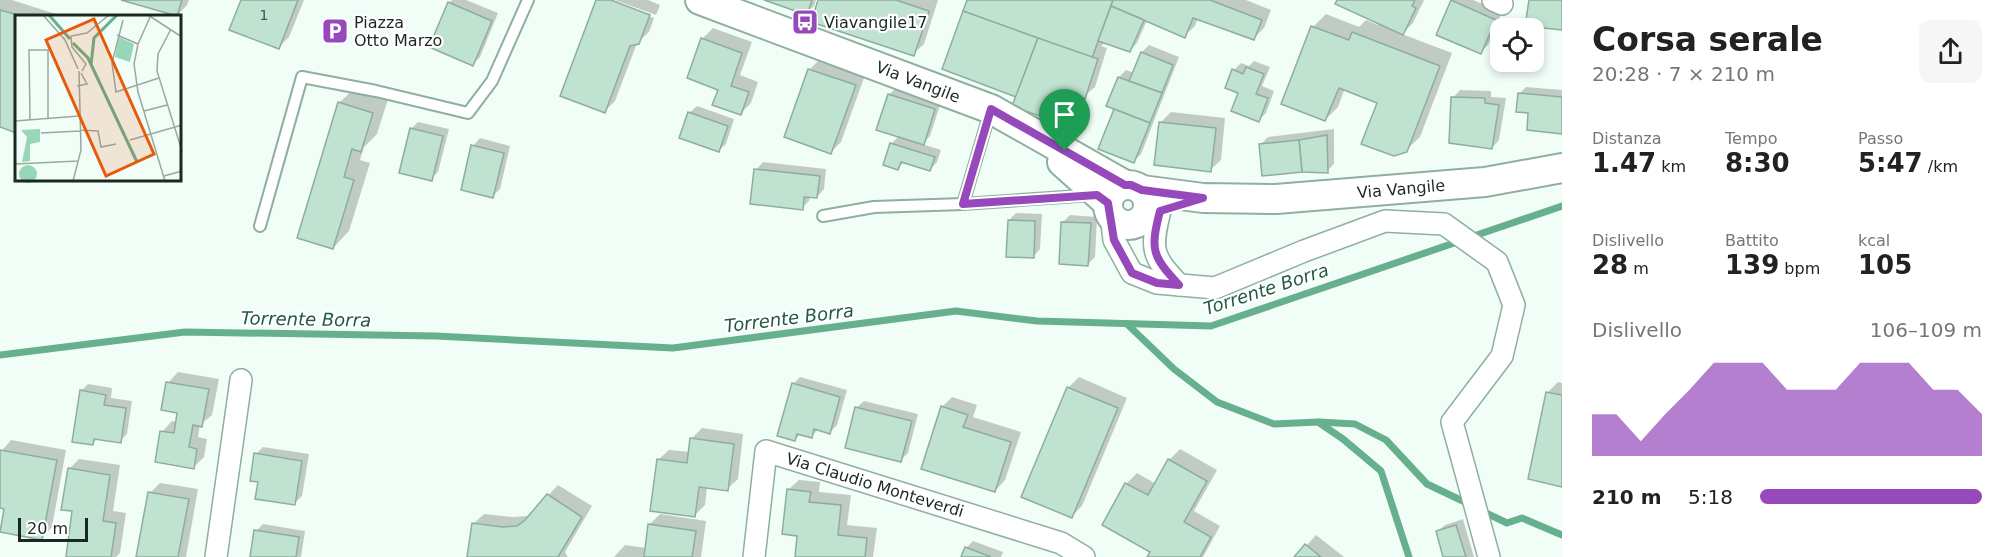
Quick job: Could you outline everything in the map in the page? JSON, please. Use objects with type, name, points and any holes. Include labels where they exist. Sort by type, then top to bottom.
[{"type":"street","name":"Via Vangile","points":[[700,0],[997,113],[1127,202],[1203,198],[1288,198],[1485,182],[1562,168]]},
{"type":"street","points":[[1179,285],[1161,266],[1153,249],[1155,231],[1127,202],[1114,240],[1132,273],[1157,283],[1179,285],[1215,288],[1385,221],[1444,224],[1497,262],[1514,305],[1502,356],[1452,422],[1489,557]]},
{"type":"street","points":[[216,557],[241,380]]},
{"type":"street","name":"Via Claudio Monteverdi","points":[[754,557],[766,451],[1061,543],[1084,557]]},
{"type":"lane","points":[[260,226],[302,77],[376,91],[468,113],[492,81],[528,0]]},
{"type":"lane","points":[[963,204],[997,113]]},
{"type":"lane","points":[[823,216],[874,207],[1127,202]]},
{"type":"building","points":[[121,0],[182,0],[177,15]]},
{"type":"building","points":[[241,0],[298,0],[279,49],[229,30]]},
{"type":"building","points":[[596,0],[611,0],[650,15],[639,44],[630,46],[605,113],[560,96]]},
{"type":"building","points":[[764,0],[812,0],[807,15]]},
{"type":"building","points":[[818,0],[896,0],[929,11],[914,56],[811,22]]},
{"type":"building","points":[[967,0],[1113,0],[1092,58],[963,11]]},
{"type":"building","points":[[1113,0],[1210,0],[1262,20],[1254,40],[1193,18],[1185,38],[1111,6]]},
{"type":"building","points":[[1337,0],[1415,0],[1412,6],[1416,8],[1403,35],[1335,4]]},
{"type":"building","points":[[1451,0],[1492,18],[1490,34],[1481,54],[1436,35]]},
{"type":"building","points":[[1529,0],[1562,0],[1562,30],[1544,28],[1544,18],[1526,18]]},
{"type":"building","points":[[448,2],[492,21],[473,66],[429,47]]},
{"type":"building","points":[[1111,6],[1144,20],[1130,52],[1098,41]]},
{"type":"building","points":[[0,10],[18,15],[15,15],[15,133],[0,127]]},
{"type":"building","points":[[963,11],[1038,38],[1016,97],[942,69]]},
{"type":"building","points":[[1311,26],[1349,40],[1352,32],[1440,66],[1407,152],[1394,156],[1361,144],[1377,103],[1339,88],[1325,121],[1281,104]]},
{"type":"building","points":[[701,38],[742,53],[731,86],[749,92],[741,115],[712,105],[718,90],[687,78]]},
{"type":"building","points":[[1038,38],[1098,59],[1085,99],[1077,96],[1068,126],[1012,106]]},
{"type":"building","points":[[1141,52],[1173,65],[1162,93],[1129,81]]},
{"type":"building","points":[[1246,67],[1264,74],[1256,94],[1268,98],[1259,122],[1231,111],[1238,93],[1225,88],[1232,69],[1243,74]]},
{"type":"building","points":[[808,69],[856,85],[831,154],[784,137]]},
{"type":"building","points":[[1118,77],[1162,93],[1150,123],[1106,106]]},
{"type":"building","points":[[1518,93],[1562,97],[1562,134],[1527,130],[1528,113],[1516,112]]},
{"type":"building","points":[[888,94],[935,109],[924,145],[876,130]]},
{"type":"building","points":[[1451,97],[1485,98],[1485,103],[1499,105],[1492,149],[1449,143]]},
{"type":"building","points":[[338,102],[373,113],[361,152],[352,149],[344,177],[354,180],[333,249],[297,238]]},
{"type":"building","points":[[1114,109],[1150,123],[1134,163],[1098,149]]},
{"type":"building","points":[[688,112],[728,126],[719,152],[679,138]]},
{"type":"building","points":[[1159,122],[1216,128],[1211,172],[1154,165]]},
{"type":"building","points":[[410,128],[443,136],[432,181],[399,173]]},
{"type":"building","points":[[1327,135],[1328,173],[1302,172],[1299,140]]},
{"type":"building","points":[[1299,140],[1302,172],[1262,176],[1259,144]]},
{"type":"building","points":[[890,143],[935,157],[930,171],[901,162],[898,170],[883,165]]},
{"type":"building","points":[[471,145],[504,153],[493,198],[461,190]]},
{"type":"building","points":[[754,169],[820,176],[817,198],[804,197],[803,210],[750,204]]},
{"type":"building","points":[[1008,220],[1035,221],[1034,258],[1006,257]]},
{"type":"building","points":[[1061,222],[1091,223],[1088,266],[1059,264]]},
{"type":"building","points":[[166,382],[209,389],[202,427],[193,425],[189,447],[197,449],[194,469],[155,462],[160,431],[174,433],[177,413],[161,410]]},
{"type":"building","points":[[792,383],[840,397],[830,434],[814,429],[812,438],[797,434],[795,441],[777,436]]},
{"type":"building","points":[[1067,387],[1118,408],[1072,518],[1021,497]]},
{"type":"building","points":[[80,390],[106,395],[104,405],[126,408],[121,443],[94,439],[93,445],[72,442]]},
{"type":"building","points":[[1546,392],[1562,395],[1562,487],[1528,479]]},
{"type":"building","points":[[941,406],[968,415],[963,427],[1011,442],[995,492],[921,469]]},
{"type":"building","points":[[855,407],[912,421],[901,462],[845,448]]},
{"type":"building","points":[[690,438],[734,444],[728,491],[699,487],[695,517],[650,511],[657,459],[687,463]]},
{"type":"building","points":[[0,450],[57,460],[42,540],[0,532],[4,509],[0,508]]},
{"type":"building","points":[[254,453],[302,461],[295,505],[255,499],[258,482],[250,481]]},
{"type":"building","points":[[1168,459],[1207,481],[1184,522],[1211,537],[1200,557],[1147,557],[1150,552],[1102,525],[1125,483],[1148,495]]},
{"type":"building","points":[[68,468],[110,475],[103,521],[116,523],[111,557],[66,557],[72,511],[61,510]]},
{"type":"building","points":[[787,489],[811,492],[809,502],[841,505],[838,535],[867,538],[865,557],[795,557],[797,536],[782,534]]},
{"type":"building","points":[[148,492],[189,499],[178,557],[136,557]]},
{"type":"building","points":[[547,494],[582,517],[558,557],[467,557],[472,523],[502,527],[517,526]]},
{"type":"building","points":[[648,524],[696,531],[692,557],[644,557]]},
{"type":"building","points":[[1456,525],[1466,557],[1443,557],[1436,531]]},
{"type":"building","points":[[254,530],[299,537],[296,557],[250,557]]},
{"type":"building","points":[[1305,544],[1321,557],[1294,557]]},
{"type":"building","points":[[965,547],[991,557],[961,557]]},
{"type":"waterway","name":"Torrente Borra","points":[[1471,237],[1562,206]]},
{"type":"waterway","name":"Torrente Borra","points":[[0,355],[185,332],[436,336],[673,348],[956,311],[1037,321],[1211,326],[1460,241]]},
{"type":"waterway","points":[[1127,324],[1174,369],[1217,402],[1274,424],[1318,422],[1343,439],[1381,471],[1409,557]]},
{"type":"waterway","points":[[1319,422],[1355,424],[1386,440],[1427,484],[1469,504]]},
{"type":"waterway","points":[[1482,511],[1507,523],[1522,518],[1562,535]]},
{"type":"place","name":"Viavangile17","points":[[805,22]]},
{"type":"place","name":"Piazza Otto Marzo","points":[[335,31]]},
{"type":"route","points":[[991,109],[1065,151],[1125,185],[1142,190],[1203,198],[1160,211],[1153,249],[1161,266],[1179,285],[1157,283],[1132,273],[1114,240],[1108,203],[1097,195],[963,204],[991,109]]}]
